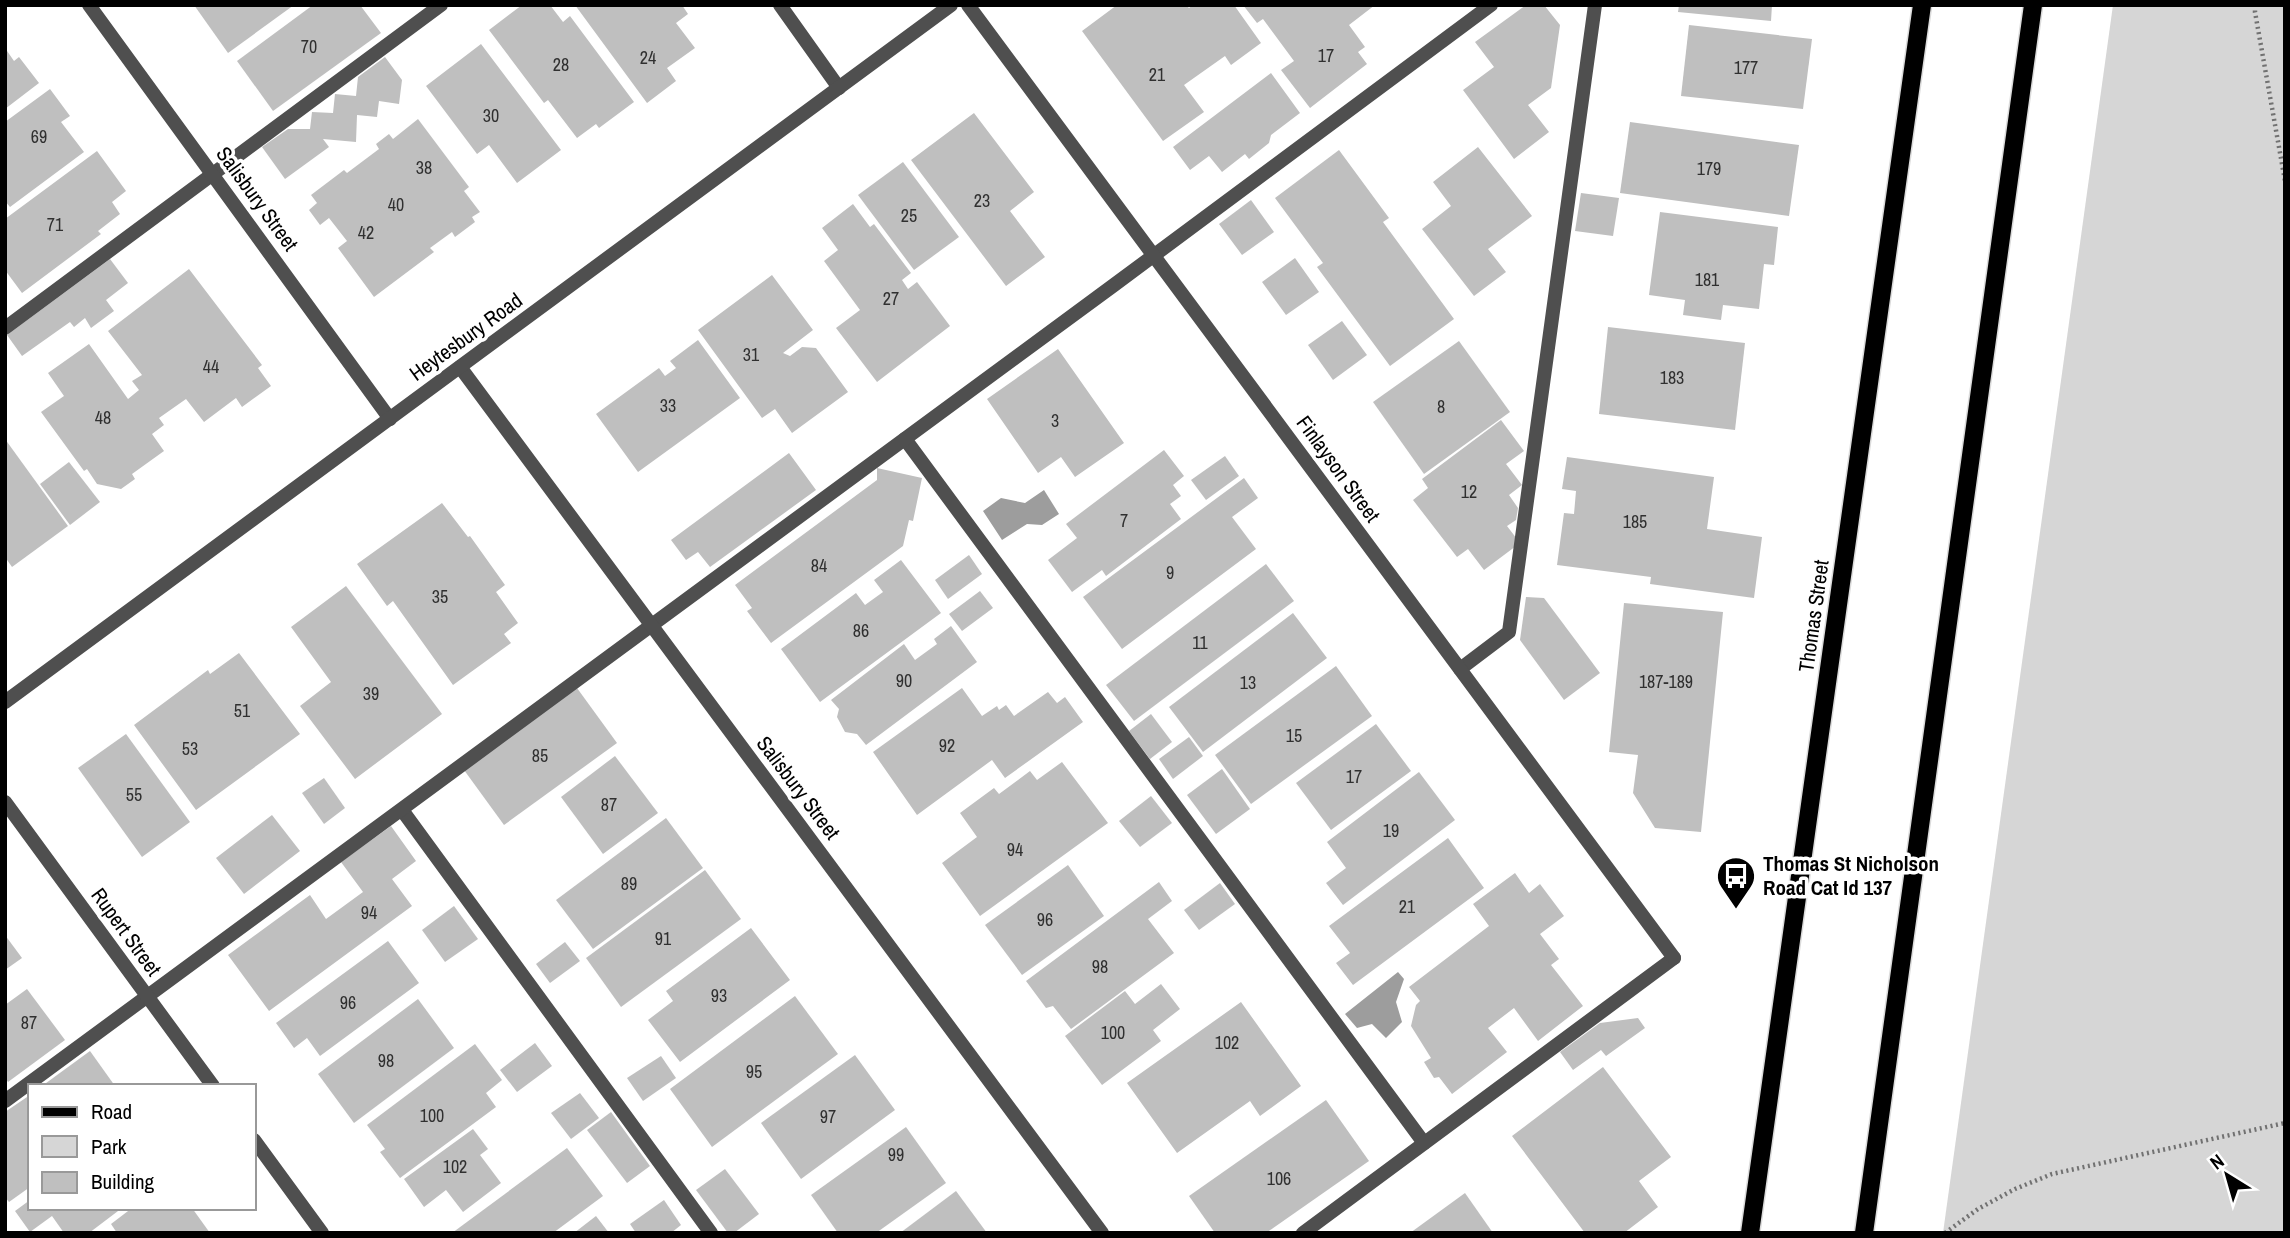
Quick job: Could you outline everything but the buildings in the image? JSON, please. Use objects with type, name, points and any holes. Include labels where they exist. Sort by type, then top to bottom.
[{"type":"main road","name":"Thomas Street","points":[[1750,1233],[1922,5]]},
{"type":"main road","points":[[1864,1233],[2033,5]]},
{"type":"street","name":"Salisbury Street","points":[[89,5],[390,419]]},
{"type":"street","points":[[5,328],[441,5]]},
{"type":"street","points":[[780,5],[839,88]]},
{"type":"street","name":"Heytesbury Road","points":[[5,702],[951,5]]},
{"type":"street","name":"Finlayson Street","points":[[968,5],[1674,958],[1424,1143]]},
{"type":"street","points":[[29,1084],[1491,5]]},
{"type":"street","points":[[1460,669],[1509,632],[1595,5]]},
{"type":"street","name":"Salisbury Street","points":[[460,367],[1102,1233]]},
{"type":"street","points":[[905,439],[1424,1143],[1303,1233]]},
{"type":"street","name":"Rupert Street","points":[[5,802],[212,1084]]},
{"type":"street","points":[[402,810],[711,1233]]},
{"type":"street","points":[[5,1101],[28,1084]]},
{"type":"street","points":[[256,1143],[322,1233]]},
{"type":"path","points":[[2255,5],[2285,181]]},
{"type":"path","points":[[1945,1233],[1978,1209],[2015,1189],[2052,1174],[2285,1123]]},
{"type":"green space","points":[[2113,5],[2285,5],[2285,1233],[1943,1233]]},
{"type":"shaded area","points":[[1044,490],[1059,514],[1042,525],[1027,524],[1002,540],[983,511],[1001,498],[1025,503]]},
{"type":"shaded area","points":[[1398,972],[1404,979],[1396,1002],[1402,1022],[1386,1038],[1372,1024],[1357,1028],[1345,1014]]},
{"type":"place","name":"Thomas St Nicholson Road Cat Id 137","points":[[1736,910]]}]
